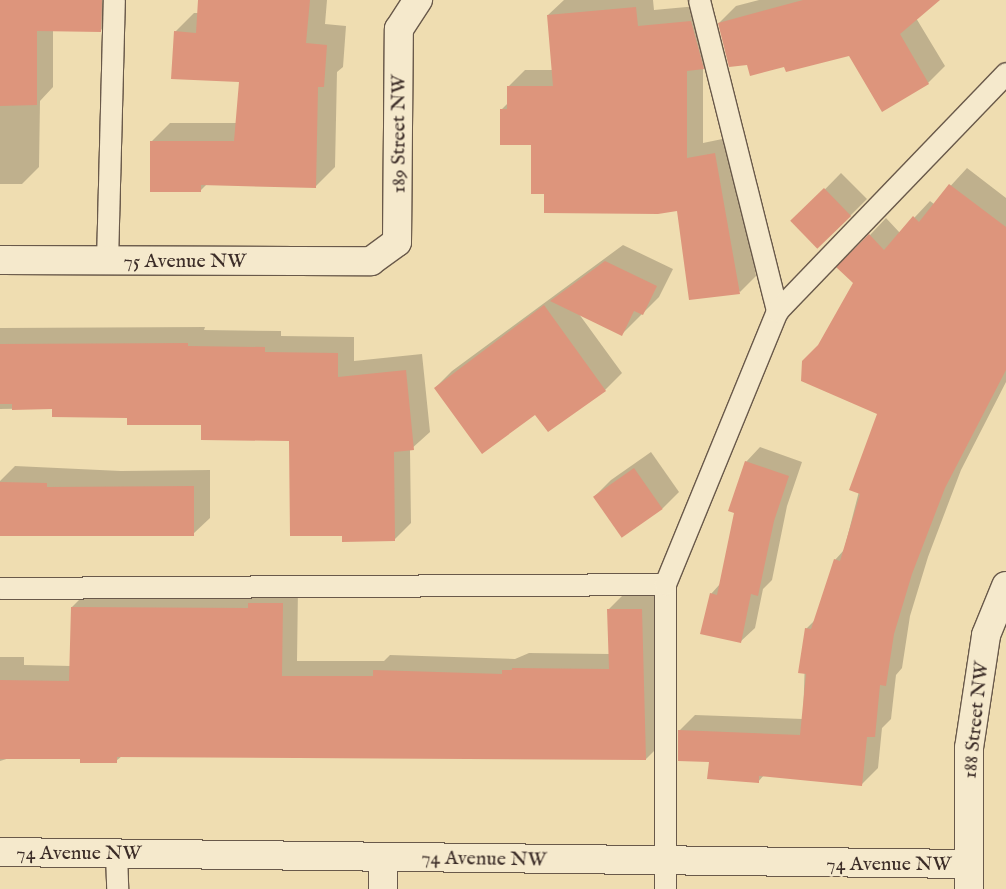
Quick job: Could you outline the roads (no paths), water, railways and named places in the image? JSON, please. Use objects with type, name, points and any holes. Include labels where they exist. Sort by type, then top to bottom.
[{"type":"street","name":"189 Street NW","points":[[371,261],[397,242],[400,165],[399,30],[418,0]]},
{"type":"street","name":"75 Avenue NW","points":[[0,260],[371,261]]},
{"type":"street","name":"188 Street NW","points":[[969,876],[969,748],[986,635],[1006,586]]},
{"type":"street","name":"74 Avenue NW","points":[[0,852],[116,852],[383,857],[665,876],[969,876]]},
{"type":"street","points":[[383,857],[384,889]]},
{"type":"lane","points":[[107,261],[114,0]]},
{"type":"lane","points":[[699,0],[777,311]]},
{"type":"lane","points":[[665,876],[665,584],[777,311],[1006,73]]},
{"type":"lane","points":[[0,588],[665,584]]},
{"type":"lane","points":[[116,852],[117,889]]}]
